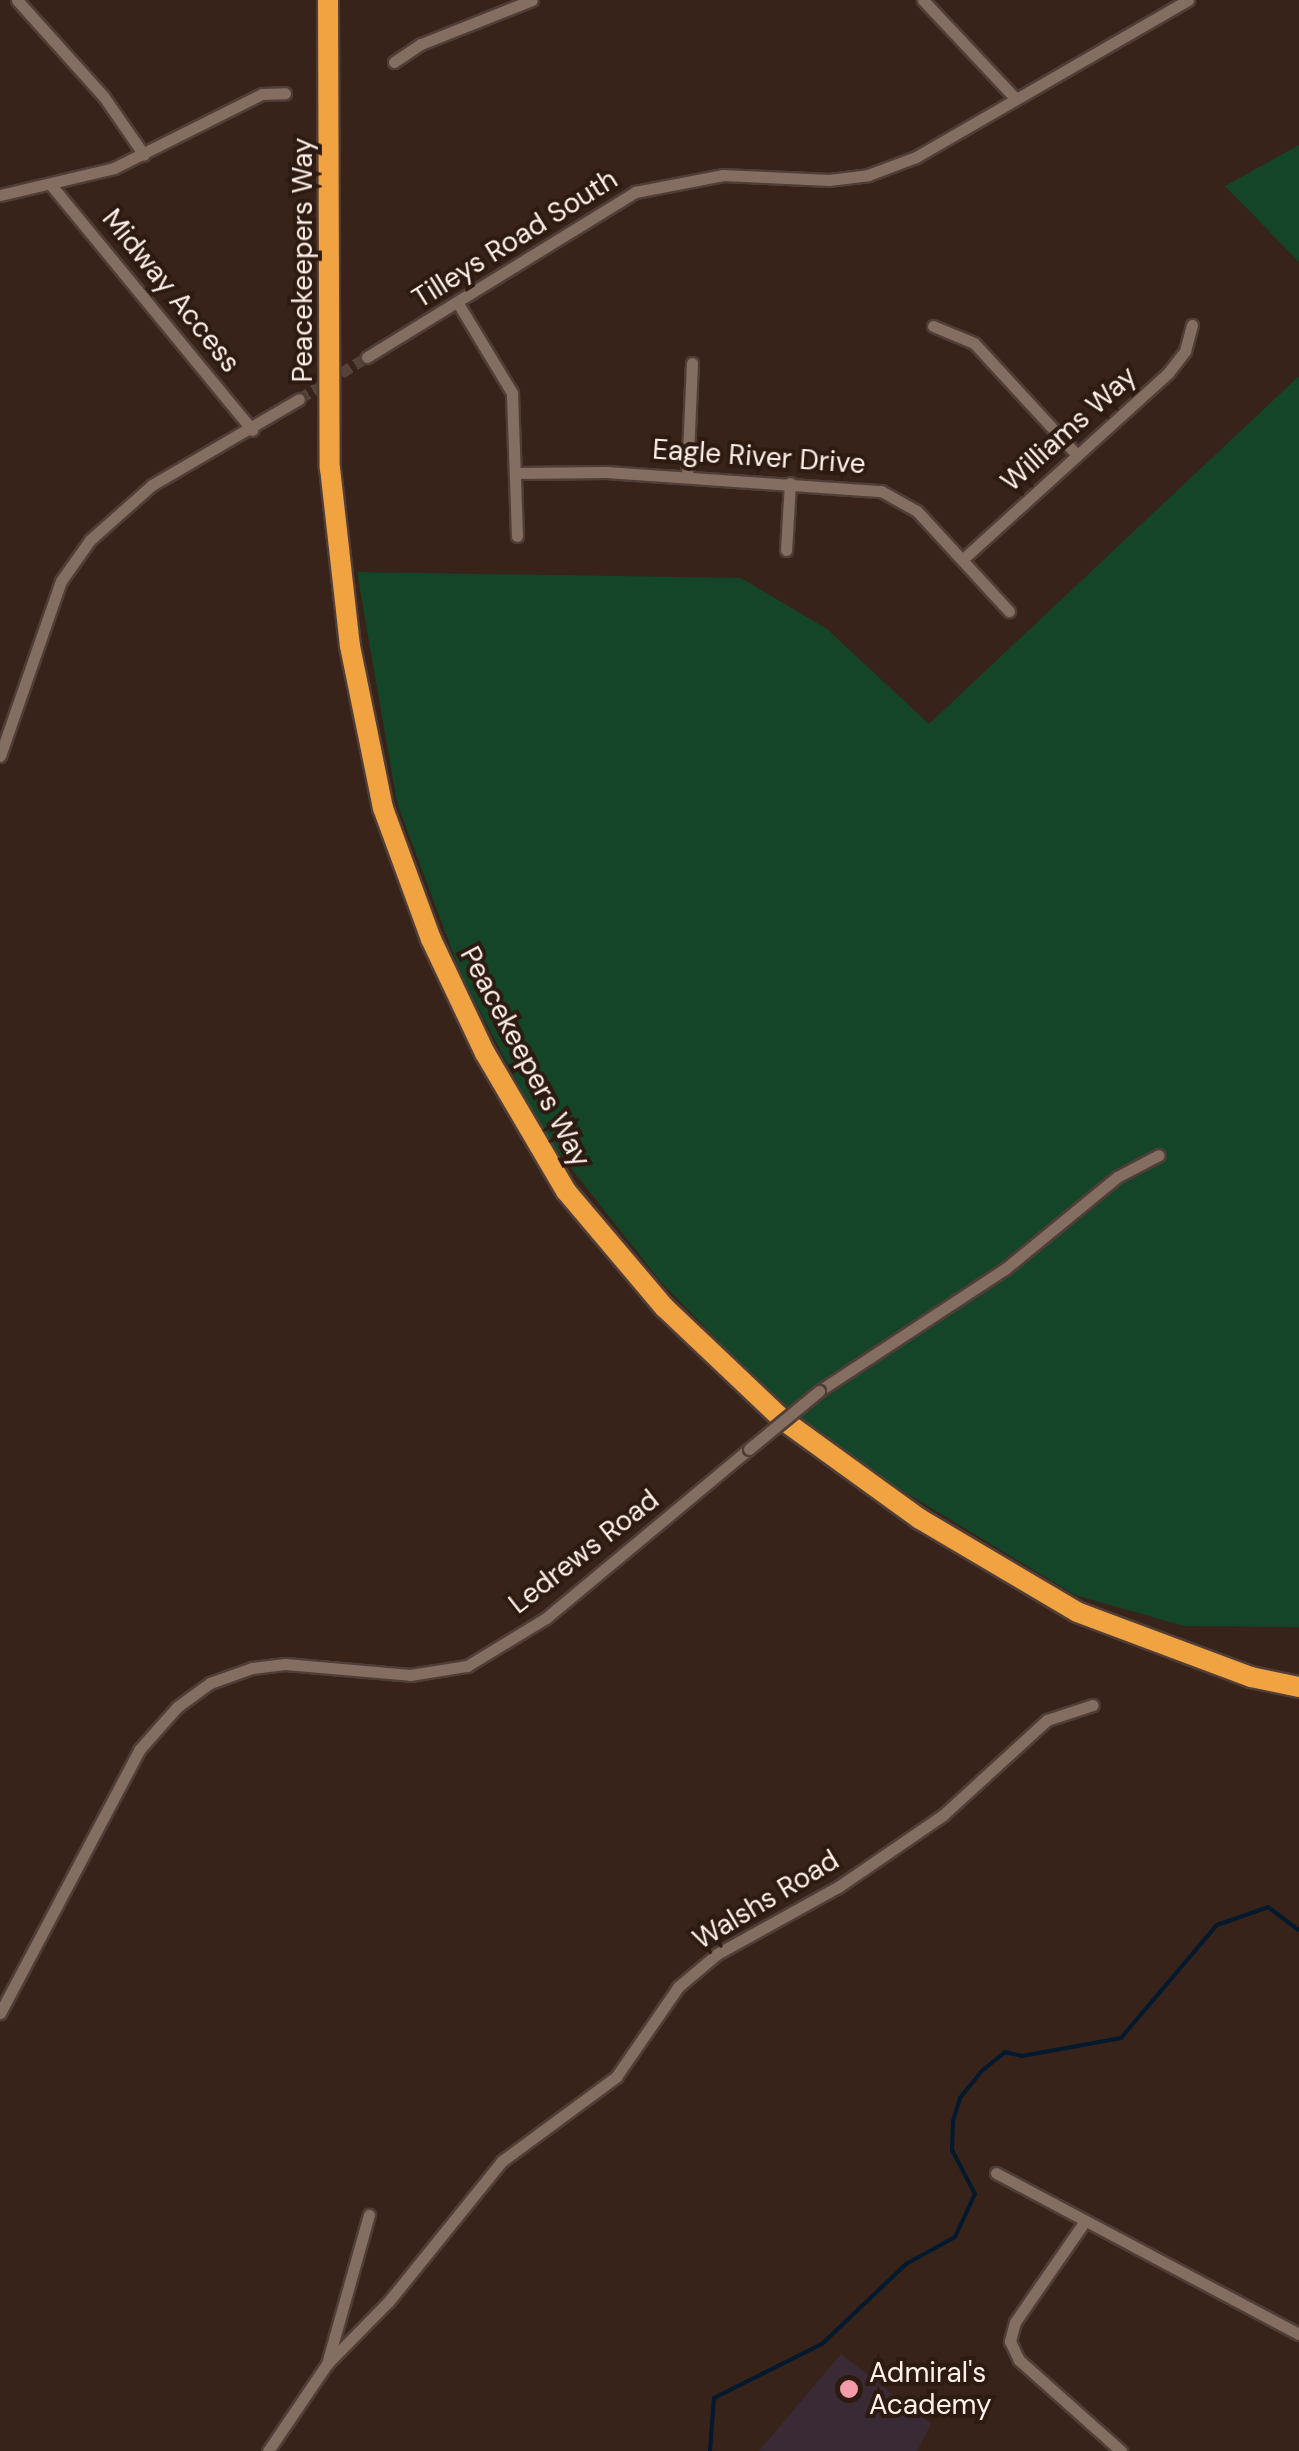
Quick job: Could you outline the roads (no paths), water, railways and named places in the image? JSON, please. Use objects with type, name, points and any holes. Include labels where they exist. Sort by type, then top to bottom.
[{"type":"highway","name":"Peacekeepers Way","points":[[328,0],[330,468],[350,646],[383,808],[432,940],[485,1052],[566,1191],[665,1308],[783,1420],[920,1519],[1077,1612],[1251,1677],[1299,1687]]},
{"type":"street","points":[[17,0],[104,97],[144,155]]},
{"type":"street","points":[[394,62],[420,44],[532,0]]},
{"type":"street","points":[[923,0],[1014,98]]},
{"type":"street","name":"Tilleys Road South","points":[[367,357],[459,305],[634,192],[723,174],[829,180],[868,174],[916,156],[1188,0]]},
{"type":"street","points":[[0,195],[51,185],[144,155],[262,94],[285,93]]},
{"type":"street","name":"Midway Access","points":[[51,185],[252,430]]},
{"type":"street","points":[[459,305],[509,383],[517,536]]},
{"type":"street","name":"Williams Way","points":[[962,560],[1174,366],[1192,325]]},
{"type":"street","points":[[933,326],[974,344],[1077,455]]},
{"type":"street","points":[[688,477],[692,363]]},
{"type":"street","points":[[0,756],[61,581],[90,540],[152,485],[299,400]]},
{"type":"street","name":"Eagle River Drive","points":[[516,473],[790,483],[866,488],[896,496],[1009,611]]},
{"type":"street","points":[[786,550],[790,483]]},
{"type":"street","name":"Ledrews Road","points":[[0,2013],[138,1750],[177,1707],[210,1683],[252,1668],[410,1674],[466,1666],[546,1618],[819,1391],[1005,1269],[1116,1177],[1160,1155]]},
{"type":"street","name":"Walshs Road","points":[[268,2451],[327,2364],[390,2301],[502,2162],[616,2077],[678,1987],[717,1954],[838,1887],[943,1815],[1047,1720],[1092,1705]]},
{"type":"street","points":[[996,2173],[1299,2334]]},
{"type":"street","points":[[327,2364],[369,2215]]},
{"type":"street","points":[[1085,2221],[1015,2322],[1010,2341],[1019,2360],[1122,2451]]},
{"type":"waterway","points":[[710,2451],[714,2398],[822,2344],[906,2264],[955,2237],[975,2194],[952,2150],[953,2121],[960,2098],[983,2070],[1005,2052],[1022,2056],[1121,2038],[1217,1925],[1268,1907],[1299,1930]]},
{"type":"tunnel","points":[[299,399],[367,357]]},
{"type":"place","name":"Admiral's Academy","points":[[849,2389]]}]
